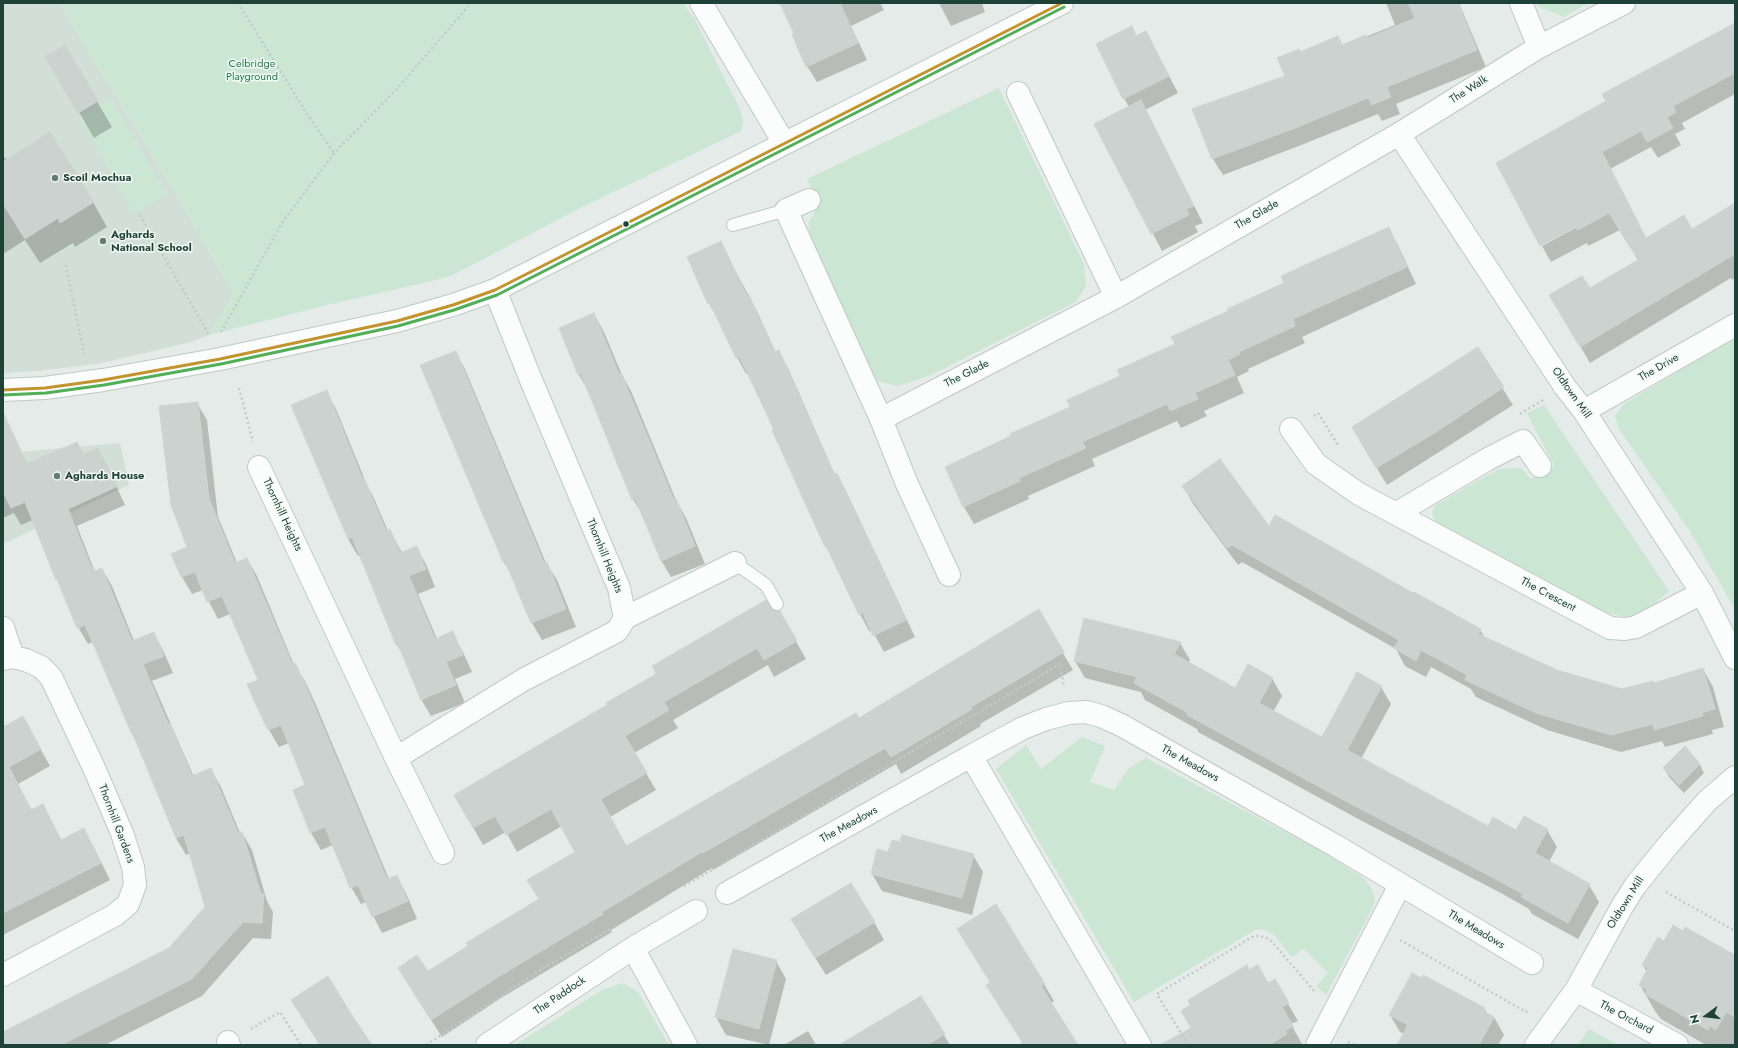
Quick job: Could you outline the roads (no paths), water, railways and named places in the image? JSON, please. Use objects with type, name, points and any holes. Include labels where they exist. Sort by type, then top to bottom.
[{"type":"street","points":[[701,3],[784,143]]},
{"type":"street","points":[[3,390],[45,388],[103,380],[212,360],[397,321],[453,305],[496,290],[1062,3]]},
{"type":"street","points":[[1521,3],[1539,47]]},
{"type":"street","name":"The Walk","points":[[1399,134],[1539,47],[1624,3]]},
{"type":"street","points":[[1018,93],[1116,297]]},
{"type":"street","name":"The Glade","points":[[881,418],[1116,297],[1399,134]]},
{"type":"street","name":"Oldtown Mill","points":[[1399,134],[1565,387],[1584,411],[1702,593],[1735,658]]},
{"type":"street","points":[[808,200],[786,210],[881,418],[907,484],[949,575]]},
{"type":"street","name":"Thornhill Heights","points":[[496,290],[531,380],[619,588],[625,618]]},
{"type":"street","name":"The Drive","points":[[1584,411],[1735,325]]},
{"type":"street","name":"The Crescent","points":[[1291,429],[1316,464],[1359,494],[1610,628],[1625,629],[1636,627],[1702,593]]},
{"type":"street","points":[[1397,514],[1488,459],[1523,441],[1540,466]]},
{"type":"street","name":"Thornhill Heights","points":[[259,467],[396,758],[443,853]]},
{"type":"street","points":[[396,758],[523,680],[616,631],[625,618],[734,564]]},
{"type":"street","name":"Thornhill Gardens","points":[[3,628],[8,658],[41,667],[51,677],[94,768],[122,833],[133,867],[135,885],[128,904],[115,915],[3,976]]},
{"type":"street","name":"The Meadows","points":[[727,893],[1023,728],[1046,718],[1069,713],[1086,712],[1101,716],[1121,725],[1323,838],[1532,963]]},
{"type":"street","points":[[971,756],[1140,1045]]},
{"type":"street","name":"Oldtown Mill","points":[[1536,1045],[1576,990],[1635,886],[1698,812],[1735,777]]},
{"type":"street","points":[[1317,1045],[1400,885]]},
{"type":"street","name":"The Paddock","points":[[487,1045],[634,948],[696,911]]},
{"type":"street","points":[[634,948],[686,1045]]},
{"type":"street","name":"The Orchard","points":[[1576,990],[1677,1045]]},
{"type":"lane","points":[[733,225],[786,210]]},
{"type":"lane","points":[[734,564],[766,584],[777,604]]},
{"type":"place","name":"Scoil Mochua","points":[[55,178]]},
{"type":"place","name":"Aghards National School","points":[[103,241]]},
{"type":"place","name":"Aghards House","points":[[57,476]]},
{"type":"park label","name":"Celbridge Playground","points":[[252,70]]}]
